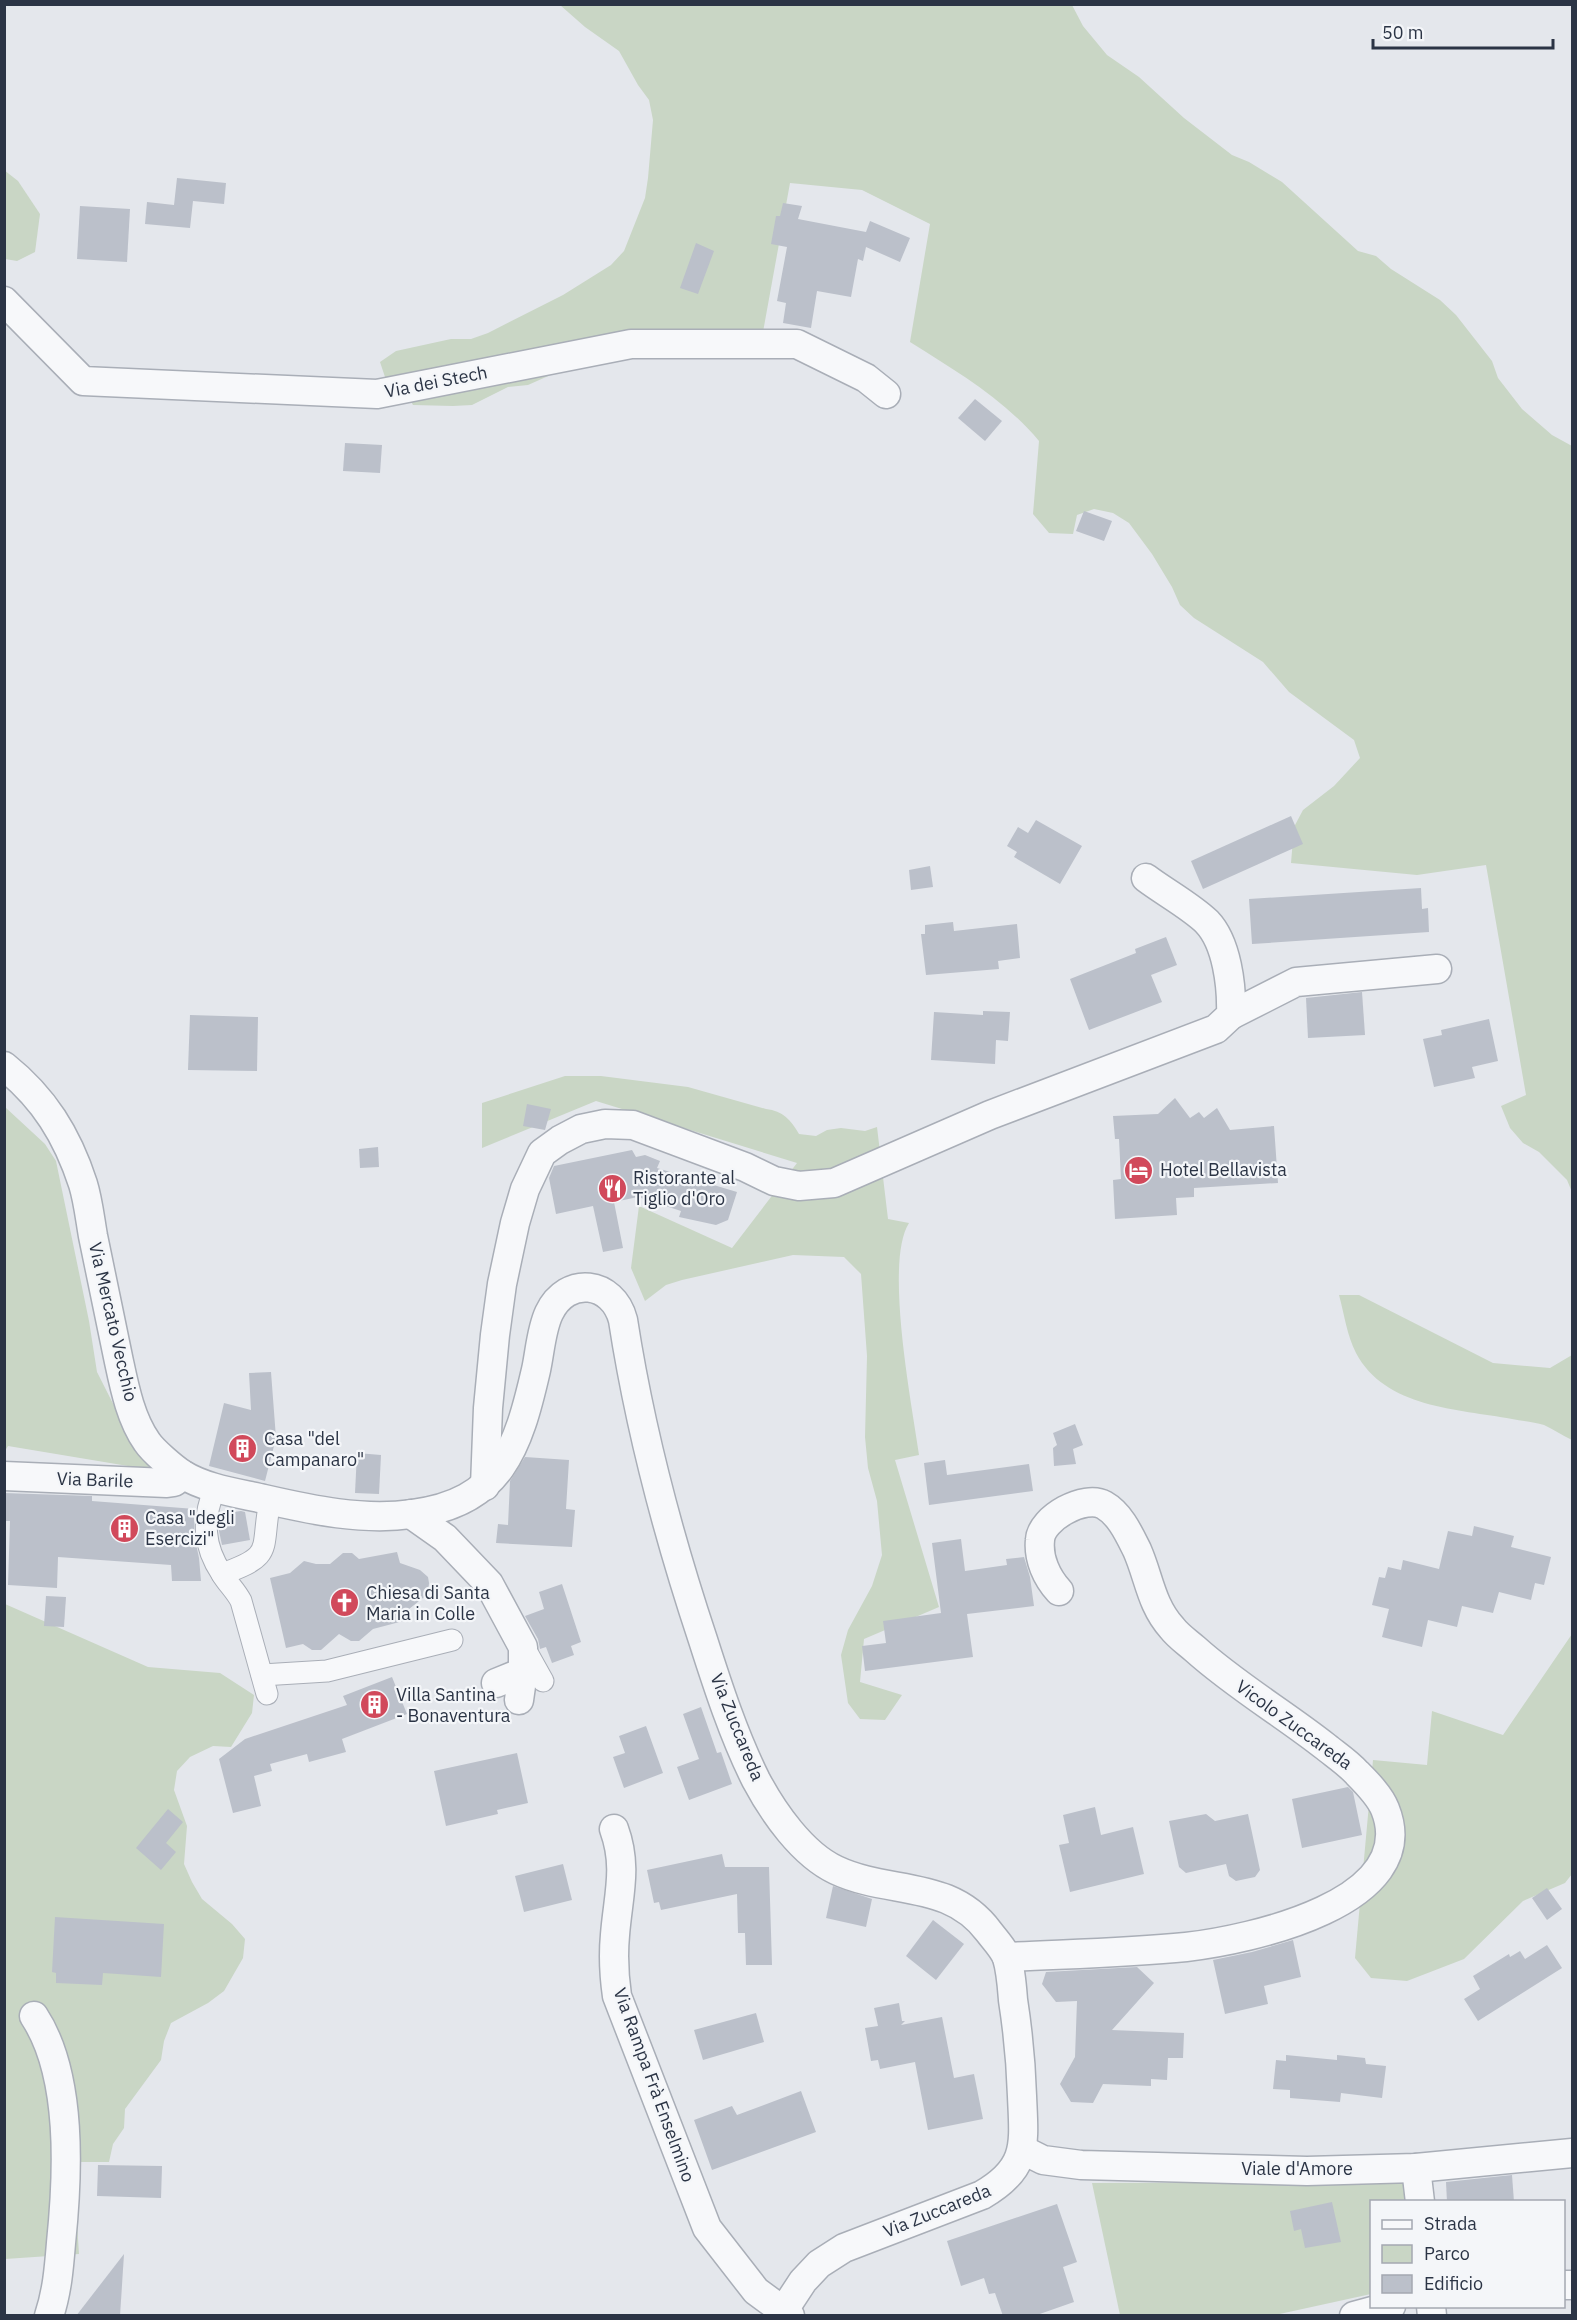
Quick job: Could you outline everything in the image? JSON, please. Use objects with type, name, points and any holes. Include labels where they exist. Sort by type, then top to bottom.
[{"type":"street","name":"Via dei Stech","points":[[4,301],[83,381],[377,394],[631,344],[797,344],[866,378],[886,394]]},
{"type":"street","points":[[1146,878],[1206,921],[1220,940],[1232,996],[1231,1015]]},
{"type":"street","points":[[490,1481],[488,1408],[502,1284],[525,1189],[542,1153],[560,1140],[581,1129],[605,1124],[633,1125],[735,1163],[774,1181],[800,1186],[834,1183],[990,1115],[1215,1029],[1231,1015],[1296,982],[1437,969]]},
{"type":"street","name":"Via Mercato Vecchio","points":[[4,1066],[24,1081],[48,1109],[70,1149],[84,1186],[124,1384],[135,1420],[147,1444],[183,1475],[215,1488],[270,1501],[360,1516],[385,1517],[437,1511],[461,1502],[490,1481]]},
{"type":"street","name":"Via Zuccareda","points":[[490,1481],[510,1452],[519,1429],[535,1373],[548,1314],[564,1294],[574,1289],[590,1287],[603,1291],[614,1300],[620,1310],[648,1453],[669,1530],[717,1683],[756,1780],[797,1840],[812,1855],[834,1869],[863,1881],[926,1891],[957,1902],[978,1917],[1007,1957],[1019,2039],[1023,2150],[1005,2179],[999,2186],[982,2195],[844,2248],[819,2264],[802,2281],[784,2313]]},
{"type":"street","name":"Via Barile","points":[[4,1476],[167,1483],[174,1482],[183,1475]]},
{"type":"street","points":[[215,1488],[206,1520],[205,1537],[222,1574],[241,1601],[264,1685],[452,1640]]},
{"type":"street","points":[[222,1574],[248,1565],[262,1552],[270,1501]]},
{"type":"street","name":"Vicolo Zuccareda","points":[[1007,1957],[1163,1949],[1236,1938],[1300,1920],[1358,1892],[1377,1872],[1389,1853],[1389,1825],[1385,1808],[1373,1791],[1355,1770],[1296,1724],[1248,1693],[1172,1628],[1156,1605],[1148,1587],[1142,1561],[1130,1535],[1119,1519],[1104,1505],[1090,1501],[1073,1506],[1048,1522],[1039,1538],[1042,1559],[1050,1580],[1059,1592]]},
{"type":"street","points":[[411,1515],[445,1538],[489,1584],[527,1675],[496,1683]]},
{"type":"street","name":"Via Rampa Frà Enselmino","points":[[614,1829],[621,1847],[622,1872],[613,1967],[617,1996],[707,2228],[756,2291],[784,2313]]},
{"type":"street","points":[[34,2016],[43,2030],[52,2055],[60,2091],[66,2147],[58,2276],[49,2316]]},
{"type":"street","name":"Viale d'Amore","points":[[1023,2150],[1043,2160],[1081,2165],[1307,2170],[1416,2168],[1572,2153]]},
{"type":"street","points":[[1416,2168],[1420,2200]]},
{"type":"street","points":[[1354,2316],[1387,2308]]},
{"type":"green space","points":[[560,5],[1072,5],[1083,26],[1107,55],[1139,77],[1184,118],[1232,155],[1249,162],[1282,182],[1358,251],[1376,256],[1391,269],[1440,300],[1456,315],[1492,361],[1498,378],[1522,409],[1552,435],[1572,446],[1572,1192],[1567,1180],[1539,1152],[1523,1143],[1510,1128],[1501,1106],[1526,1095],[1486,865],[1417,875],[1291,863],[1294,827],[1303,810],[1334,786],[1360,758],[1354,740],[1289,692],[1263,662],[1194,618],[1180,605],[1152,554],[1129,523],[1113,513],[1094,509],[1077,515],[1073,534],[1049,533],[1033,514],[1039,441],[995,399],[910,342],[930,224],[862,190],[790,183],[759,354],[732,359],[636,350],[564,369],[528,385],[508,387],[472,405],[413,405],[403,388],[386,380],[380,362],[396,351],[451,339],[471,339],[488,333],[563,295],[611,265],[624,251],[645,198],[653,120],[649,100],[619,51],[585,27]]},
{"type":"green space","points":[[4,170],[18,181],[40,214],[35,252],[17,261],[5,259]]},
{"type":"green space","points":[[565,1076],[601,1076],[688,1087],[782,1114],[790,1120],[799,1134],[816,1136],[827,1130],[841,1128],[865,1131],[877,1127],[888,1219],[909,1223],[902,1242],[899,1300],[906,1370],[919,1455],[895,1460],[939,1607],[864,1639],[860,1682],[902,1695],[885,1720],[860,1719],[848,1703],[841,1655],[848,1630],[872,1586],[882,1555],[877,1501],[868,1468],[865,1437],[867,1356],[861,1274],[844,1257],[793,1255],[682,1280],[666,1285],[645,1301],[631,1268],[639,1206],[732,1248],[797,1163],[596,1101],[482,1148],[482,1103]]},
{"type":"green space","points":[[5,1107],[45,1144],[56,1161],[89,1321],[97,1372],[139,1455],[152,1470],[8,1446],[5,1451]]},
{"type":"green space","points":[[1339,1295],[1359,1295],[1493,1363],[1550,1368],[1572,1355],[1572,1440],[1544,1425],[1425,1403],[1385,1385],[1369,1371],[1356,1353]]},
{"type":"green space","points":[[5,1604],[148,1667],[220,1673],[254,1695],[252,1713],[231,1747],[213,1746],[190,1757],[177,1771],[174,1790],[187,1826],[184,1864],[202,1899],[232,1924],[245,1939],[243,1958],[224,1991],[208,2003],[171,2023],[164,2041],[161,2060],[125,2109],[124,2128],[113,2144],[109,2162],[73,2162],[79,2254],[5,2259]]},
{"type":"green space","points":[[1572,1634],[1572,1874],[1565,1883],[1523,1901],[1464,1959],[1407,1981],[1371,1978],[1355,1958],[1373,1760],[1427,1765],[1432,1711],[1503,1735]]},
{"type":"green space","points":[[1404,2182],[1406,2200],[1370,2200],[1370,2294],[1275,2315],[1120,2315],[1092,2183]]},
{"type":"building","points":[[177,178],[226,183],[224,204],[193,201],[190,228],[145,224],[147,202],[174,205]]},
{"type":"building","points":[[783,203],[802,206],[798,219],[866,232],[870,221],[910,238],[900,262],[866,247],[863,261],[858,259],[851,297],[817,291],[811,328],[783,323],[786,303],[777,301],[787,247],[771,244],[776,216],[780,216]]},
{"type":"building","points":[[80,206],[130,209],[127,262],[77,259]]},
{"type":"building","points":[[696,243],[714,251],[698,294],[680,288]]},
{"type":"building","points":[[975,399],[1002,421],[985,441],[958,418]]},
{"type":"building","points":[[345,443],[382,445],[380,473],[343,471]]},
{"type":"building","points":[[1084,511],[1112,521],[1104,541],[1076,531]]},
{"type":"building","points":[[1291,816],[1303,844],[1203,889],[1191,861]]},
{"type":"building","points":[[1036,820],[1082,846],[1060,884],[1014,857],[1017,852],[1007,846],[1018,827],[1028,833]]},
{"type":"building","points":[[930,866],[933,887],[911,890],[909,870]]},
{"type":"building","points":[[1421,888],[1422,909],[1428,908],[1429,932],[1252,944],[1249,899]]},
{"type":"building","points":[[953,922],[954,931],[1017,924],[1020,958],[998,961],[999,969],[926,975],[921,934],[925,934],[925,925]]},
{"type":"building","points":[[1166,937],[1177,965],[1151,975],[1162,1002],[1089,1030],[1070,979],[1136,953],[1135,949]]},
{"type":"building","points":[[1362,992],[1365,1035],[1308,1038],[1306,998]]},
{"type":"building","points":[[983,1011],[1010,1012],[1008,1041],[996,1040],[995,1064],[931,1060],[934,1012],[983,1015]]},
{"type":"building","points":[[190,1015],[258,1017],[257,1071],[188,1070]]},
{"type":"building","points":[[1489,1019],[1498,1061],[1472,1067],[1475,1078],[1434,1087],[1423,1039],[1442,1035],[1441,1030]]},
{"type":"building","points":[[1175,1098],[1190,1118],[1199,1112],[1204,1118],[1217,1108],[1230,1130],[1274,1126],[1278,1183],[1194,1188],[1194,1197],[1176,1198],[1177,1215],[1115,1219],[1113,1180],[1121,1179],[1119,1139],[1115,1139],[1113,1116],[1158,1114]]},
{"type":"building","points":[[527,1104],[551,1109],[545,1130],[523,1126]]},
{"type":"building","points":[[378,1147],[379,1167],[360,1168],[359,1149]]},
{"type":"building","points":[[632,1150],[636,1157],[645,1155],[660,1161],[657,1168],[737,1192],[728,1220],[716,1225],[679,1217],[681,1211],[638,1197],[614,1202],[623,1248],[603,1252],[593,1206],[556,1214],[549,1178],[554,1166]]},
{"type":"building","name":"Casa \"del Campanaro\"","points":[[271,1372],[276,1438],[265,1481],[209,1466],[224,1403],[251,1410],[249,1373]]},
{"type":"building","points":[[1075,1424],[1083,1445],[1073,1449],[1076,1464],[1054,1466],[1053,1448],[1057,1445],[1053,1433]]},
{"type":"building","points":[[357,1453],[381,1455],[379,1494],[355,1493]]},
{"type":"building","points":[[525,1457],[569,1460],[566,1509],[575,1510],[572,1547],[496,1543],[498,1524],[508,1525],[510,1481]]},
{"type":"building","points":[[945,1460],[947,1475],[1029,1464],[1033,1491],[929,1505],[924,1463]]},
{"type":"building","points":[[4,1493],[92,1496],[92,1501],[195,1509],[194,1534],[201,1581],[172,1581],[171,1565],[58,1557],[57,1588],[8,1585],[10,1521],[4,1521]]},
{"type":"building","points":[[245,1512],[250,1540],[222,1545],[219,1531],[220,1514]]},
{"type":"building","points":[[1474,1526],[1514,1536],[1511,1547],[1551,1557],[1544,1585],[1535,1583],[1531,1600],[1499,1592],[1493,1613],[1462,1606],[1457,1627],[1428,1620],[1422,1647],[1382,1637],[1389,1609],[1372,1605],[1379,1577],[1385,1578],[1388,1567],[1401,1570],[1403,1560],[1439,1569],[1448,1531],[1472,1536]]},
{"type":"building","points":[[961,1539],[965,1571],[1007,1565],[1006,1559],[1024,1557],[1030,1577],[1034,1606],[967,1614],[973,1657],[865,1671],[862,1646],[886,1643],[883,1621],[941,1613],[932,1543]]},
{"type":"building","name":"Chiesa di Santa Maria in Colle","points":[[397,1552],[400,1563],[420,1570],[428,1577],[428,1594],[409,1609],[411,1619],[373,1629],[359,1641],[351,1641],[339,1634],[321,1650],[312,1650],[303,1644],[286,1648],[270,1578],[290,1573],[304,1561],[330,1564],[343,1553],[352,1553],[359,1559]]},
{"type":"building","points":[[562,1584],[581,1642],[571,1646],[574,1655],[552,1663],[546,1647],[540,1649],[538,1639],[525,1616],[544,1609],[539,1592]]},
{"type":"building","points":[[46,1596],[66,1597],[64,1627],[44,1626]]},
{"type":"building","points":[[392,1677],[407,1714],[342,1739],[346,1752],[309,1762],[307,1754],[270,1764],[272,1771],[254,1776],[261,1806],[233,1813],[219,1759],[245,1739],[347,1705],[343,1696]]},
{"type":"building","points":[[701,1707],[717,1753],[721,1752],[732,1784],[689,1800],[677,1767],[699,1759],[683,1714]]},
{"type":"building","points":[[646,1726],[663,1773],[624,1788],[613,1757],[625,1753],[619,1736]]},
{"type":"building","points":[[517,1753],[528,1803],[497,1810],[498,1814],[446,1826],[434,1771]]},
{"type":"building","points":[[1348,1787],[1353,1792],[1362,1835],[1302,1848],[1292,1799]]},
{"type":"building","points":[[1095,1807],[1101,1835],[1133,1827],[1144,1874],[1070,1892],[1059,1845],[1069,1843],[1063,1815]]},
{"type":"building","points":[[168,1809],[183,1822],[166,1843],[176,1852],[161,1870],[136,1848]]},
{"type":"building","points":[[1206,1814],[1215,1821],[1248,1814],[1260,1870],[1255,1877],[1236,1881],[1229,1876],[1226,1864],[1186,1873],[1179,1867],[1169,1821]]},
{"type":"building","points":[[722,1854],[725,1867],[769,1867],[772,1965],[746,1965],[745,1933],[738,1933],[737,1894],[661,1910],[659,1902],[654,1903],[647,1870]]},
{"type":"building","points":[[563,1864],[572,1900],[524,1912],[515,1876]]},
{"type":"building","points":[[833,1886],[872,1899],[866,1927],[826,1918]]},
{"type":"building","points":[[1547,1888],[1562,1909],[1547,1920],[1532,1898]]},
{"type":"building","points":[[55,1917],[164,1924],[161,1977],[103,1973],[102,1985],[56,1983],[56,1973],[52,1972]]},
{"type":"building","points":[[933,1920],[964,1944],[936,1980],[906,1956]]},
{"type":"building","points":[[1293,1940],[1301,1977],[1264,1986],[1268,2004],[1225,2014],[1213,1960]]},
{"type":"building","points":[[1547,1945],[1562,1968],[1478,2021],[1464,1999],[1480,1989],[1473,1976],[1509,1954],[1510,1957],[1520,1951],[1525,1959]]},
{"type":"building","points":[[1137,1967],[1154,1983],[1112,2030],[1184,2033],[1183,2058],[1168,2058],[1167,2080],[1151,2079],[1151,2086],[1103,2084],[1093,2103],[1071,2102],[1060,2084],[1075,2057],[1077,2001],[1056,2002],[1042,1984],[1046,1972]]},
{"type":"building","points":[[899,2003],[902,2021],[905,2021],[901,2025],[942,2017],[954,2078],[974,2074],[983,2119],[928,2130],[915,2062],[880,2069],[878,2060],[871,2061],[865,2028],[878,2026],[874,2008]]},
{"type":"building","points":[[756,2013],[764,2042],[703,2060],[694,2030]]},
{"type":"building","points":[[1286,2055],[1337,2060],[1337,2055],[1365,2058],[1366,2064],[1386,2066],[1382,2098],[1341,2093],[1340,2102],[1290,2098],[1290,2090],[1273,2089],[1276,2060],[1286,2061]]},
{"type":"building","points":[[801,2091],[816,2132],[712,2170],[694,2120],[732,2106],[737,2115]]},
{"type":"building","points":[[98,2165],[162,2166],[161,2198],[97,2196]]},
{"type":"building","points":[[1512,2175],[1514,2200],[1447,2200],[1446,2182]]},
{"type":"building","points":[[1332,2202],[1341,2242],[1305,2248],[1301,2229],[1294,2231],[1290,2211]]},
{"type":"building","points":[[1057,2204],[1077,2262],[1063,2267],[1074,2302],[1034,2316],[1003,2316],[995,2293],[989,2294],[984,2278],[961,2286],[947,2241]]},
{"type":"building","points":[[124,2254],[120,2316],[76,2316]]},
{"type":"place","name":"Hotel Bellavista","points":[[1139,1170]]},
{"type":"place","name":"Ristorante al Tiglio d'Oro","points":[[612,1188]]},
{"type":"place","name":"Casa \"del Campanaro\"","points":[[243,1449]]},
{"type":"place","name":"Casa \"degli Esercizi\"","points":[[124,1528]]},
{"type":"place","name":"Chiesa di Santa Maria in Colle","points":[[345,1603]]},
{"type":"place","name":"Villa Santina - Bonaventura","points":[[375,1705]]}]
